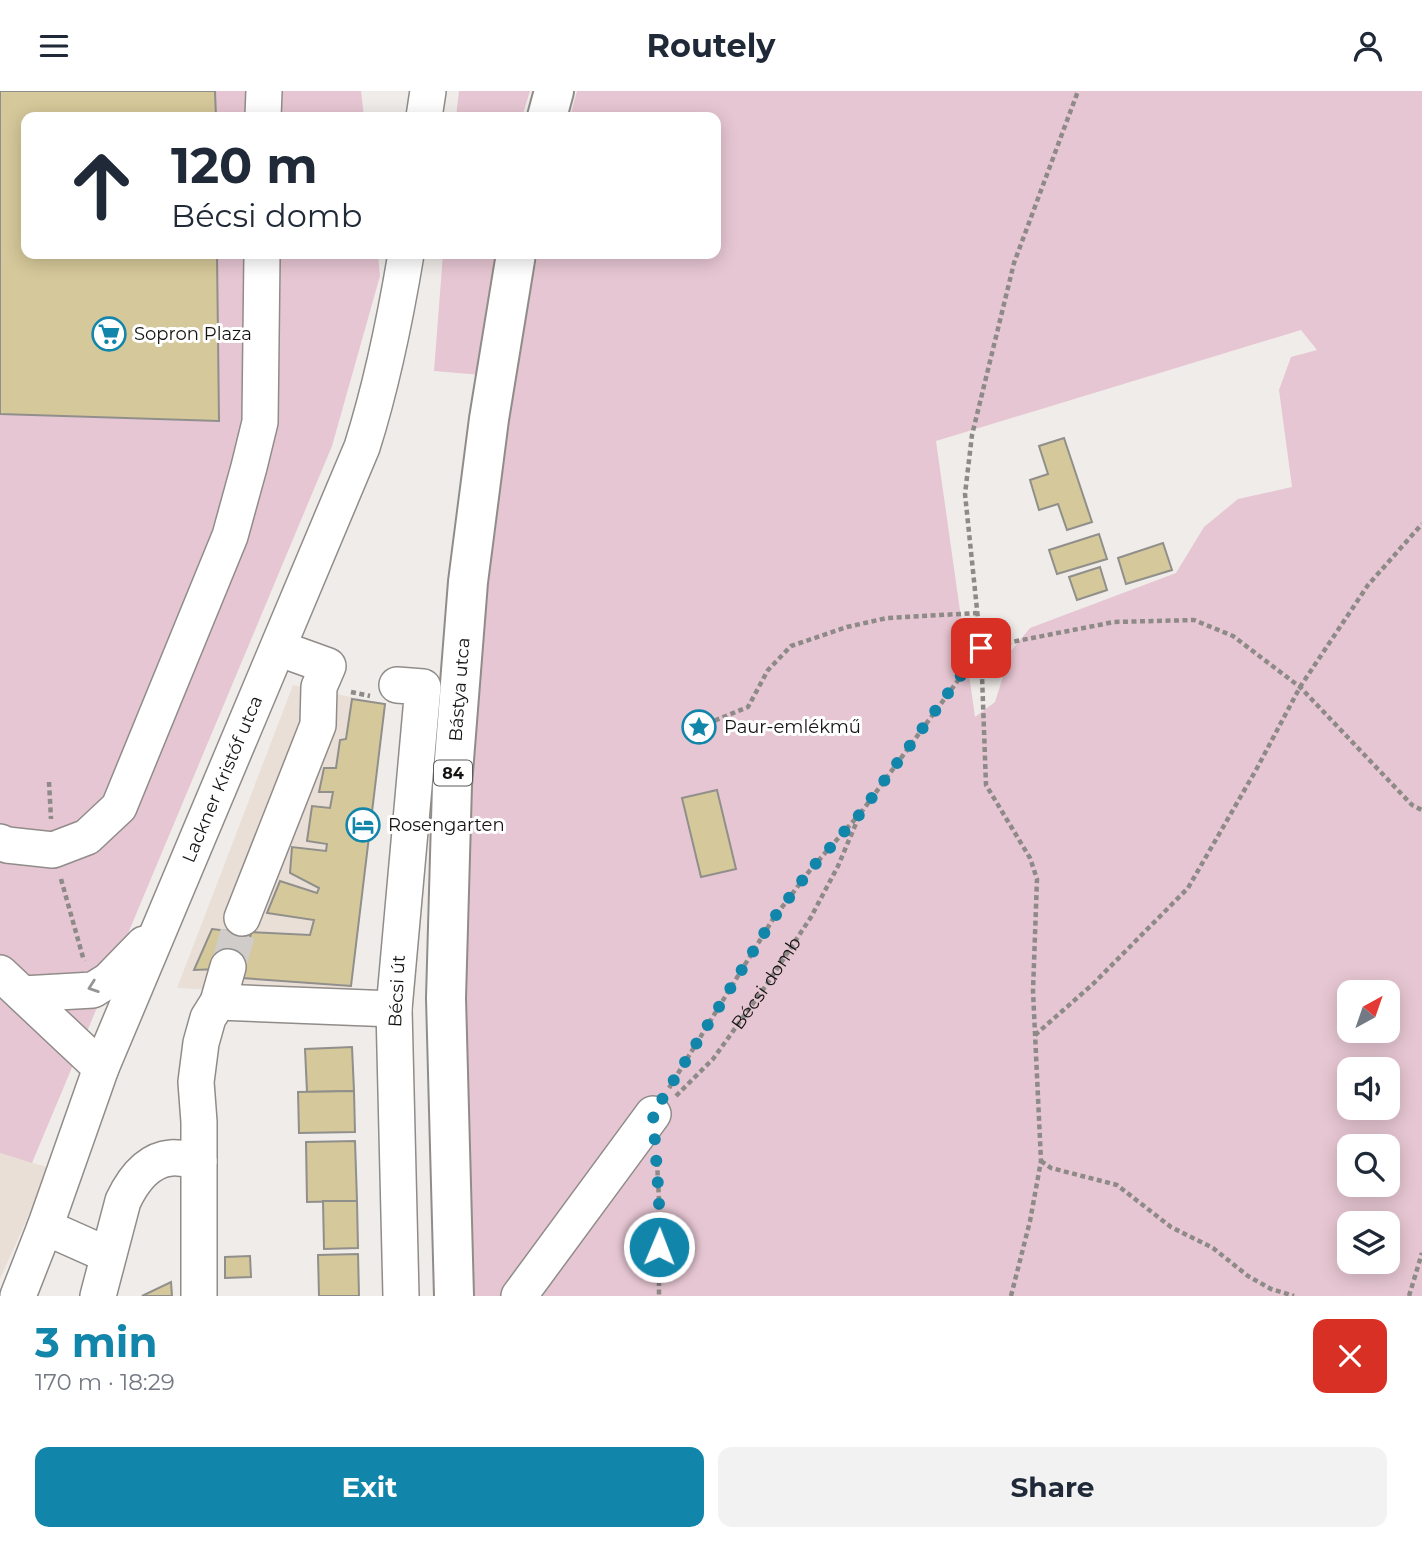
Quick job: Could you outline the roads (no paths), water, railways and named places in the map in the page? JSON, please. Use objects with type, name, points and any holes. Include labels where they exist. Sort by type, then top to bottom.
[{"type":"main road","points":[[548,112],[554,91]]},
{"type":"main road","name":"Bástya utca","points":[[454,1296],[446,998],[452,785],[468,582],[489,419],[515,259]]},
{"type":"street","points":[[263,112],[264,91]]},
{"type":"street","points":[[425,112],[428,91]]},
{"type":"street","points":[[0,842],[53,849],[88,837],[119,807],[230,536],[252,456],[260,422],[262,259]]},
{"type":"street","name":"Lackner Kristóf utca","points":[[18,1296],[101,1067],[362,447],[377,399],[393,330],[404,259]]},
{"type":"street","points":[[242,918],[318,725],[319,687],[328,667],[278,648]]},
{"type":"street","name":"Bécsi út","points":[[401,690],[394,1009],[401,1296]]},
{"type":"street","points":[[11,983],[93,990],[109,980],[132,958],[159,925]]},
{"type":"street","points":[[199,1296],[200,1122],[196,1082],[201,1043],[208,1018],[218,1002],[228,967]]},
{"type":"street","points":[[11,983],[101,1067]]},
{"type":"street","points":[[218,1002],[394,1009]]},
{"type":"street","points":[[519,1296],[653,1114]]},
{"type":"street","points":[[97,1296],[129,1188],[156,1162],[171,1158],[199,1161]]},
{"type":"street","points":[[45,1227],[107,1255]]},
{"type":"tunnel","points":[[228,967],[242,918]]},
{"type":"place","name":"Sopron Plaza","points":[[109,334]]},
{"type":"place","name":"Paur-emlékmű","points":[[699,727]]},
{"type":"place","name":"Rosengarten","points":[[363,825]]}]
